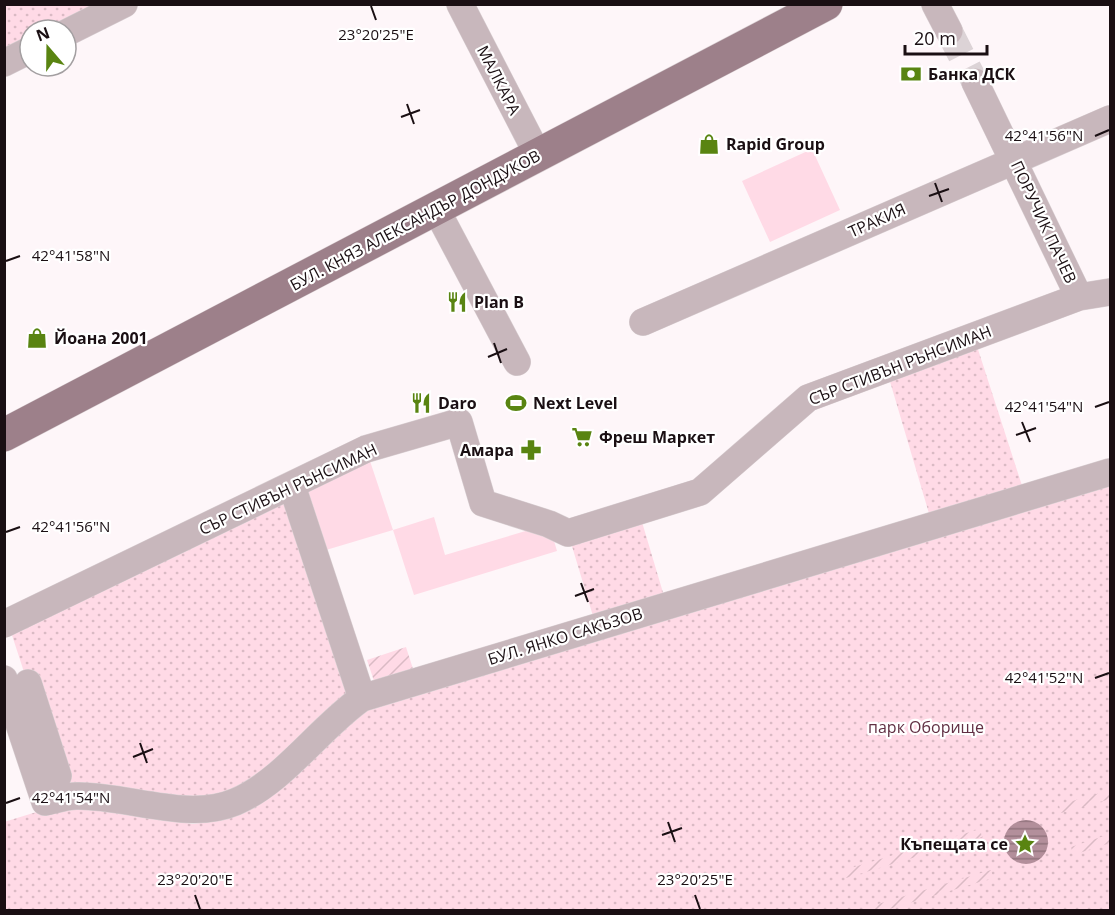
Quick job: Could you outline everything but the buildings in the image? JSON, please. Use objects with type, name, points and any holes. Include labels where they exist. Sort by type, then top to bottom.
[{"type":"main road","name":"БУЛ. КНЯЗ АЛЕКСАНДЪР ДОНДУКОВ","points":[[4,435],[826,4]]},
{"type":"street","points":[[78,27],[123,4]]},
{"type":"street","name":"МАЛКАРА","points":[[460,4],[538,155]]},
{"type":"street","points":[[935,4],[949,32]]},
{"type":"street","points":[[4,63],[18,56]]},
{"type":"street","name":"ПОРУЧИК ПАЧЕВ","points":[[975,82],[1015,160],[1079,297]]},
{"type":"street","name":"ТРАКИЯ","points":[[643,322],[1110,119]]},
{"type":"street","points":[[436,209],[517,362]]},
{"type":"street","name":"СЪР СТИВЪН РЪНСИМАН","points":[[4,624],[292,486],[366,448],[459,422],[483,503],[549,524],[568,533],[700,492],[808,398],[1079,297],[1110,292]]},
{"type":"street","name":"БУЛ. ЯНКО САКЪЗОВ","points":[[16,681],[45,802],[76,796],[198,810],[235,802],[269,780],[346,709],[362,698],[1110,472]]},
{"type":"street","points":[[292,486],[362,698]]},
{"type":"green space","points":[[5,5],[124,5],[78,25],[78,18],[18,18],[18,56],[5,63]]},
{"type":"green space","points":[[812,149],[840,210],[770,242],[742,181]]},
{"type":"green space","points":[[974,337],[1026,498],[933,527],[886,368]]},
{"type":"green space","points":[[366,449],[393,530],[316,553],[292,486]]},
{"type":"green space","name":"парк Оборище","points":[[1110,481],[1110,910],[5,910],[4,822],[43,810],[73,805],[193,824],[207,822],[357,713]]},
{"type":"green space","points":[[292,486],[362,698],[235,802],[76,796],[58,776],[8,623]]},
{"type":"green space","points":[[639,512],[667,606],[596,626],[568,533]]},
{"type":"green space","points":[[434,517],[445,555],[549,524],[557,551],[414,595],[393,530]]},
{"type":"green space","points":[[406,647],[414,672],[375,684],[367,660]]},
{"type":"green space","points":[[1110,790],[1110,799],[1061,813],[1059,805]]},
{"type":"green space","points":[[980,829],[982,837],[846,878],[844,870]]},
{"type":"green space","points":[[1110,834],[1110,843],[1073,855],[1071,847]]},
{"type":"green space","points":[[991,870],[993,878],[886,910],[858,910]]},
{"type":"shaded area","points":[[1026,820],[1041,827],[1048,842],[1041,857],[1026,864],[1011,857],[1004,842],[1011,827]]},
{"type":"tunnel","points":[[949,31],[975,82]]},
{"type":"place","name":"Банка ДСК","points":[[911,74]]},
{"type":"place","name":"Rapid Group","points":[[709,144]]},
{"type":"place","name":"Plan B","points":[[457,302]]},
{"type":"place","name":"Йоана 2001","points":[[37,338]]},
{"type":"place","name":"Daro","points":[[421,403]]},
{"type":"place","name":"Next Level","points":[[516,403]]},
{"type":"place","name":"Фреш Маркет","points":[[582,437]]},
{"type":"place","name":"Амара","points":[[531,450]]},
{"type":"place","name":"Къпещата се","points":[[1025,844]]}]
